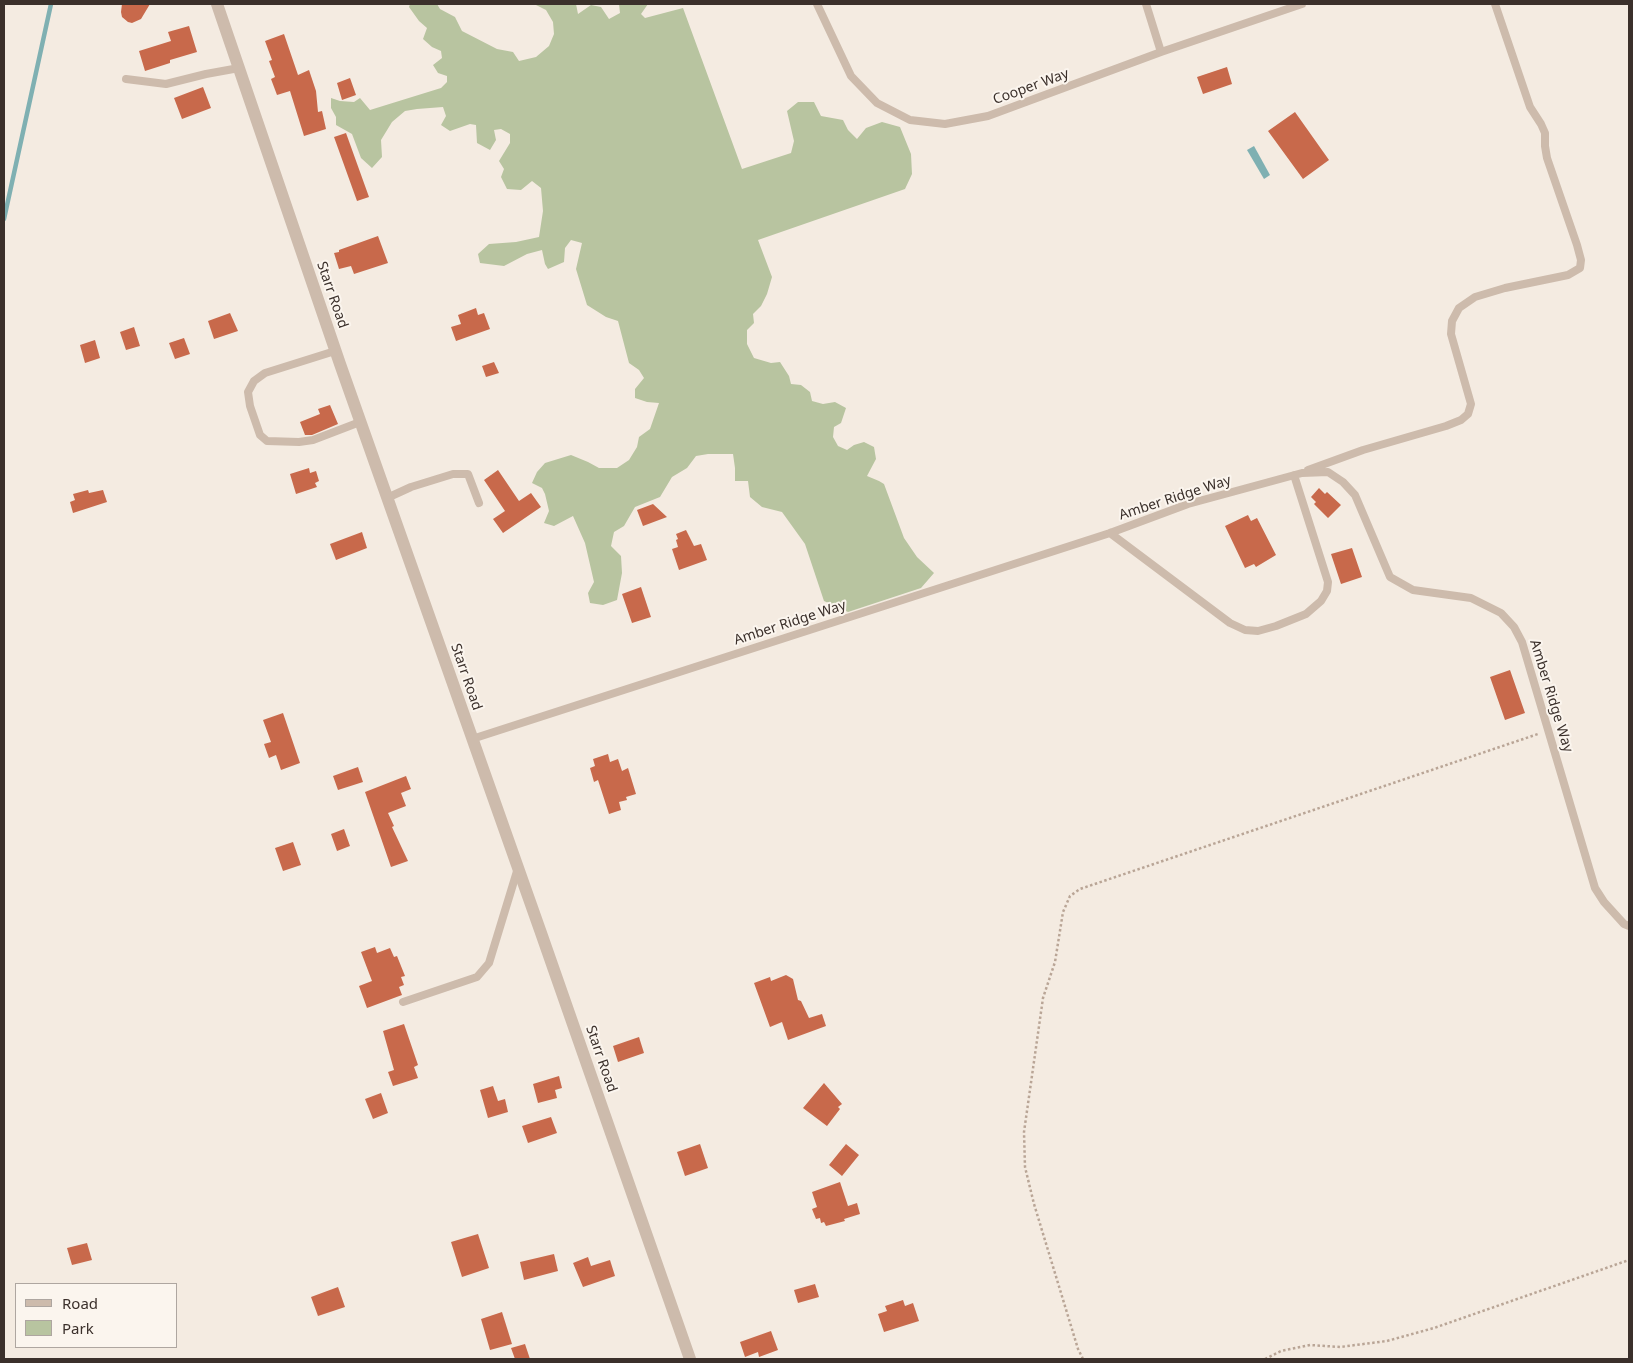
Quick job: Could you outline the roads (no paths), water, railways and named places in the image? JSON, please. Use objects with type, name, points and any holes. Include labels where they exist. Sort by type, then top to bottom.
[{"type":"street","name":"Starr Road","points":[[217,4],[335,351],[690,1359]]},
{"type":"lane","name":"Cooper Way","points":[[817,4],[851,76],[878,103],[910,120],[945,124],[988,116],[1161,52],[1302,4]]},
{"type":"lane","points":[[1146,4],[1161,52]]},
{"type":"lane","points":[[1110,533],[1230,623],[1245,630],[1258,631],[1306,614],[1321,600],[1327,591],[1328,582],[1298,474],[1363,450],[1461,420],[1468,414],[1470,404],[1451,334],[1452,321],[1459,308],[1475,297],[1505,288],[1568,275],[1580,268],[1582,260],[1546,158],[1546,133],[1530,108],[1495,4]]},
{"type":"lane","points":[[126,79],[166,84],[239,68]]},
{"type":"lane","points":[[335,351],[265,373],[254,381],[248,392],[250,406],[260,435],[267,440],[281,442],[313,440],[360,422]]},
{"type":"lane","name":"Amber Ridge Way","points":[[472,739],[1110,533],[1188,504],[1298,474],[1328,472],[1343,482],[1355,495],[1390,577],[1396,582],[1414,590],[1471,598],[1501,613],[1514,627],[1522,642],[1595,888],[1604,902],[1624,924],[1629,926]]},
{"type":"lane","points":[[387,498],[411,486],[453,474],[468,474],[480,503]]},
{"type":"lane","points":[[403,1002],[477,977],[489,963],[518,868]]},
{"type":"water","points":[[1254,146],[1270,175],[1264,179],[1247,150]]},
{"type":"waterway","points":[[4,219],[51,4]]}]
